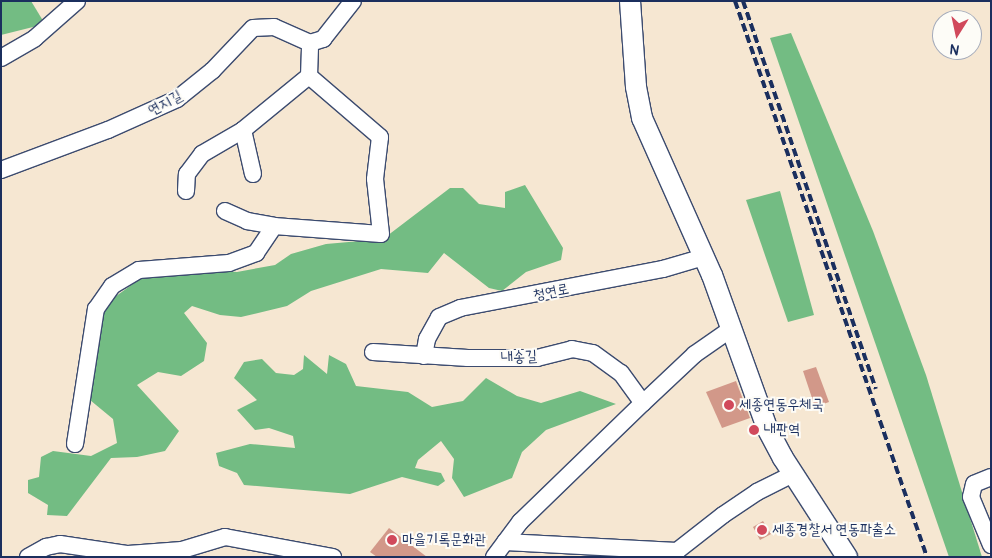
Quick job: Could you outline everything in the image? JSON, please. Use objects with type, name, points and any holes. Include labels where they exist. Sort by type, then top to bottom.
[{"type":"main road","points":[[630,1],[636,87],[642,118],[704,257],[768,428],[793,474],[847,557]]},
{"type":"street","points":[[1,58],[34,38],[77,1]]},
{"type":"street","points":[[186,190],[187,174],[202,154],[243,130],[309,76],[310,43],[323,39],[353,1]]},
{"type":"street","name":"연지길","points":[[1,170],[108,130],[176,99],[212,71],[253,28],[274,27],[310,43]]},
{"type":"street","points":[[225,211],[247,221],[274,226],[382,234],[375,179],[380,137],[309,76]]},
{"type":"street","points":[[243,130],[253,174]]},
{"type":"street","points":[[75,444],[96,309],[112,286],[139,270],[229,263],[256,253],[274,226]]},
{"type":"street","name":"청연로","points":[[424,356],[427,339],[439,317],[460,308],[663,270],[704,257]]},
{"type":"street","points":[[494,557],[520,522],[643,403],[695,354],[731,329]]},
{"type":"street","name":"내송길","points":[[373,352],[424,356],[536,358],[572,349],[586,352],[621,373],[643,403]]},
{"type":"street","points":[[505,542],[674,555],[757,492],[793,474]]},
{"type":"street","points":[[991,477],[974,484],[971,497],[991,545]]},
{"type":"street","points":[[28,557],[46,547],[60,544],[128,554],[182,550],[225,537],[333,557]]},
{"type":"green space","points":[[1,1],[31,1],[45,24],[1,35]]},
{"type":"green space","points":[[791,33],[873,231],[926,375],[982,557],[949,557],[770,38]]},
{"type":"green space","points":[[525,185],[563,248],[561,260],[526,272],[502,291],[489,288],[444,253],[428,273],[381,269],[311,291],[287,306],[241,317],[220,315],[192,306],[184,313],[207,343],[204,361],[181,376],[158,372],[137,385],[179,431],[165,451],[137,457],[111,458],[67,516],[47,515],[48,505],[28,493],[28,480],[39,477],[41,457],[53,451],[91,456],[117,443],[113,419],[90,400],[89,343],[108,302],[141,278],[201,269],[237,272],[275,265],[291,254],[326,244],[383,239],[450,188],[463,188],[479,204],[505,208],[505,192]]},
{"type":"green space","points":[[780,191],[814,315],[788,322],[746,200]]},
{"type":"green space","points":[[304,355],[327,374],[329,355],[346,364],[356,386],[408,392],[432,407],[463,401],[486,378],[517,396],[541,403],[580,391],[616,404],[546,430],[522,452],[512,478],[464,497],[452,478],[454,459],[441,441],[418,460],[415,468],[441,473],[445,481],[438,486],[402,477],[350,494],[244,485],[237,473],[219,466],[216,453],[250,444],[295,448],[293,436],[269,428],[255,430],[237,410],[257,400],[234,378],[244,362],[262,359],[276,373],[294,375],[303,369]]},
{"type":"building","points":[[816,367],[829,402],[815,407],[803,371]]},
{"type":"building","name":"세종연동우체국","points":[[736,381],[750,418],[722,428],[706,392]]},
{"type":"building","name":"세종경찰서 연동파출소","points":[[763,521],[771,534],[760,540],[753,527]]},
{"type":"building","name":"마을기록문화관","points":[[389,528],[427,557],[377,557],[370,552]]},
{"type":"railway","points":[[735,1],[927,557]]},
{"type":"railway","points":[[743,1],[876,389]]},
{"type":"place","name":"세종연동우체국","points":[[729,405]]},
{"type":"place","name":"내판역","points":[[754,430]]},
{"type":"place","name":"세종경찰서 연동파출소","points":[[762,530]]},
{"type":"place","name":"마을기록문화관","points":[[392,540]]}]
